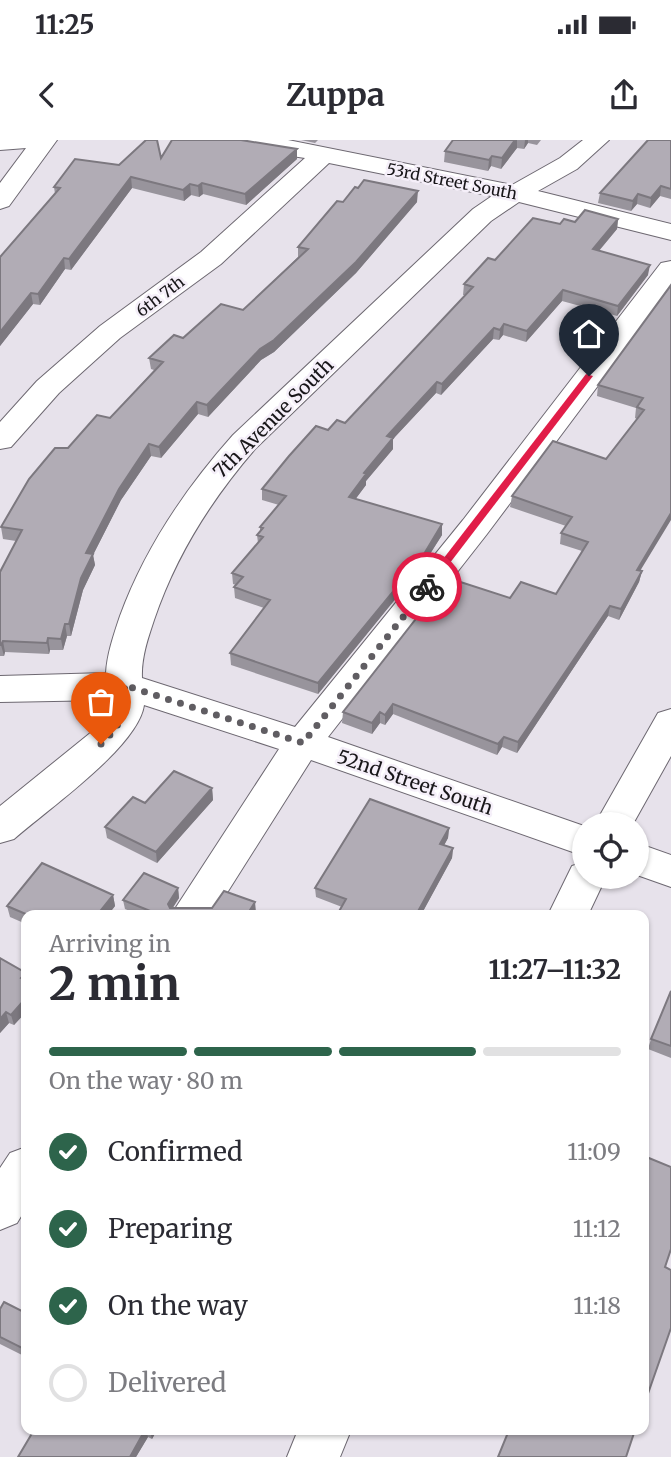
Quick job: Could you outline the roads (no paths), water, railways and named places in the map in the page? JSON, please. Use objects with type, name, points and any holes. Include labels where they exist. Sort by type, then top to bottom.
[{"type":"street","points":[[0,143],[38,140]]},
{"type":"street","points":[[0,201],[45,140]]},
{"type":"street","name":"53rd Street South","points":[[232,140],[344,152],[671,232]]},
{"type":"street","name":"7th Avenue South","points":[[0,828],[112,734],[125,711],[125,660],[145,595],[159,562],[196,499],[219,470],[244,442],[482,215],[515,193],[561,171],[597,140]]},
{"type":"street","name":"6th 7th","points":[[0,440],[48,387],[110,332],[211,258],[344,152]]},
{"type":"street","points":[[194,910],[303,743],[466,538],[671,269]]},
{"type":"street","name":"52nd Street South","points":[[0,689],[124,685],[303,743],[572,837]]},
{"type":"street","points":[[621,812],[671,722]]},
{"type":"street","points":[[649,863],[671,871]]},
{"type":"street","points":[[570,910],[580,889]]},
{"type":"street","points":[[0,1209],[21,1176]]},
{"type":"street","points":[[313,1457],[323,1435]]}]
